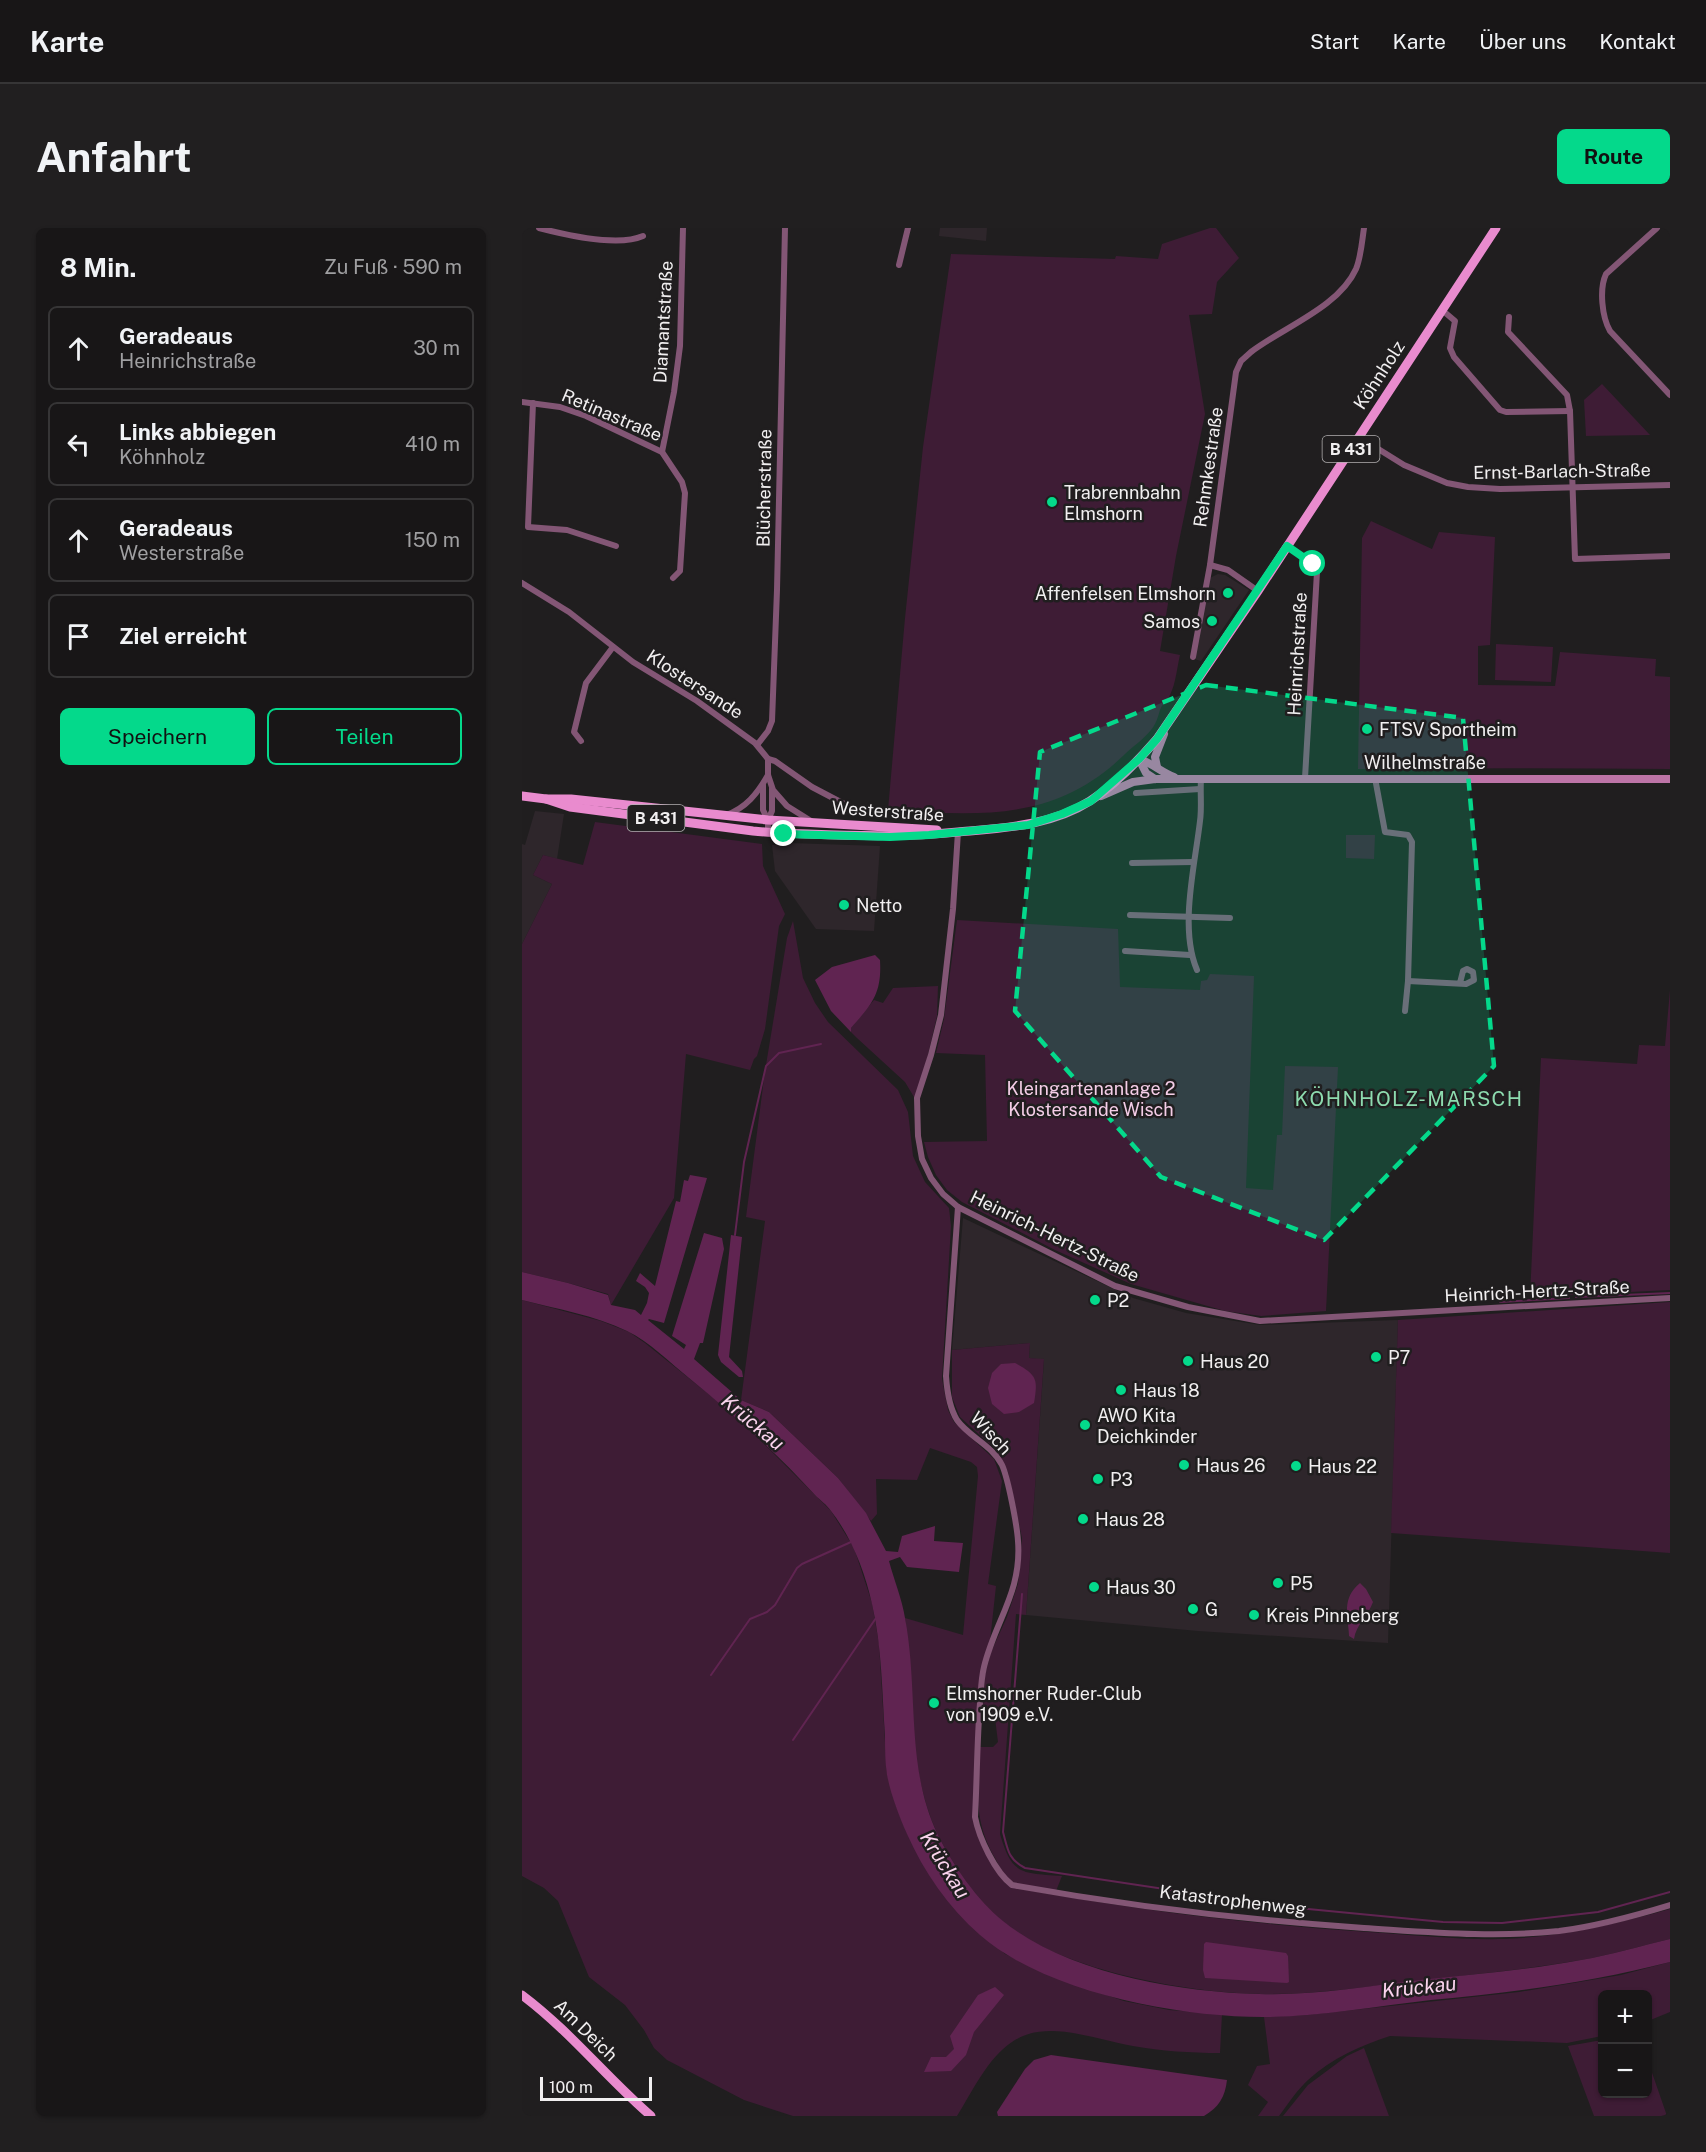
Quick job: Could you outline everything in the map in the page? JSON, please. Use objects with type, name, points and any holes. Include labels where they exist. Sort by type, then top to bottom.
[{"type":"main road","name":"Köhnholz","points":[[958,832],[1028,825],[1062,814],[1091,801],[1139,759],[1170,721],[1258,591],[1496,228]]},
{"type":"main road","points":[[1157,767],[1155,757],[1170,721]]},
{"type":"main road","name":"Wilhelmstraße","points":[[1139,759],[1157,767],[1164,774],[1180,779]]},
{"type":"main road","points":[[1139,759],[1146,773],[1155,779]]},
{"type":"main road","name":"Wilhelmstraße","points":[[1091,801],[1133,782],[1155,779],[1670,779]]},
{"type":"main road","name":"Westerstraße","points":[[522,796],[768,820],[893,826],[958,832]]},
{"type":"main road","name":"Westerstraße","points":[[546,799],[570,807],[768,833],[890,837],[958,832]]},
{"type":"main road","name":"Am Deich","points":[[522,1995],[566,2032],[651,2116]]},
{"type":"street","points":[[539,228],[569,236],[602,239],[632,241],[643,236]]},
{"type":"street","name":"Diamantstraße","points":[[662,452],[680,346],[683,228]]},
{"type":"street","name":"Blücherstraße","points":[[757,745],[768,731],[771,721],[777,590],[785,228]]},
{"type":"street","points":[[899,266],[908,228]]},
{"type":"street","name":"Rehmkestraße","points":[[1193,657],[1210,565],[1236,372],[1241,361],[1251,352],[1326,305],[1345,288],[1357,268],[1364,228]]},
{"type":"street","points":[[1658,228],[1606,274],[1603,281],[1603,294],[1605,321],[1610,331],[1670,395]]},
{"type":"street","points":[[1442,310],[1455,321],[1450,348],[1454,357],[1500,410],[1506,412],[1570,411]]},
{"type":"street","points":[[1509,317],[1508,332],[1567,395],[1570,411],[1575,559],[1670,556]]},
{"type":"street","name":"Retinastraße","points":[[522,402],[560,407],[585,416],[662,452],[682,482],[685,493],[680,571],[673,578]]},
{"type":"street","points":[[533,403],[528,527],[567,530],[616,546]]},
{"type":"street","name":"Ernst-Barlach-Straße","points":[[1359,437],[1404,465],[1447,483],[1468,487],[1500,489],[1670,485]]},
{"type":"street","name":"Heinrichstraße","points":[[1287,546],[1313,564],[1317,572],[1305,778]]},
{"type":"street","points":[[1210,565],[1228,570],[1258,591]]},
{"type":"street","name":"Klostersande","points":[[522,582],[569,612],[633,662],[697,701],[757,745],[768,759],[778,763],[812,787],[852,808]]},
{"type":"street","points":[[581,741],[574,732],[586,683],[613,647]]},
{"type":"street","points":[[768,759],[768,775],[777,796],[787,806],[814,823]]},
{"type":"street","points":[[722,816],[745,805],[758,792],[768,775]]},
{"type":"street","points":[[1376,778],[1385,832],[1408,836],[1412,842],[1406,1011]]},
{"type":"street","points":[[1197,970],[1190,955],[1190,915],[1192,862],[1200,820],[1201,779]]},
{"type":"street","points":[[763,784],[768,833]]},
{"type":"street","points":[[768,820],[772,811],[772,786]]},
{"type":"street","points":[[1136,793],[1200,789]]},
{"type":"street","name":"Heinrich-Hertz-Straße","points":[[958,832],[953,909],[941,1015],[917,1098],[918,1136],[922,1159],[931,1178],[943,1194],[958,1207],[1114,1286],[1197,1309],[1260,1321],[1670,1298]]},
{"type":"street","points":[[1132,863],[1192,862]]},
{"type":"street","points":[[1130,915],[1230,918]]},
{"type":"street","points":[[1125,951],[1190,955]]},
{"type":"street","points":[[1408,981],[1460,983]]},
{"type":"street","name":"Wisch","points":[[958,1207],[946,1376],[947,1390],[957,1420],[994,1453],[1002,1465],[1018,1539],[1019,1564],[1015,1582],[1004,1616],[988,1652],[983,1674]]},
{"type":"street","name":"Katastrophenweg","points":[[983,1674],[975,1817],[986,1848],[1001,1873],[1012,1885],[1272,1922],[1466,1935],[1560,1930],[1615,1921],[1670,1905]]},
{"type":"highlighted area","points":[[1206,685],[1463,718],[1494,1066],[1324,1240],[1161,1177],[1015,1011],[1040,752]]},
{"type":"shaded area","points":[[940,228],[987,228],[986,241],[939,236]]},
{"type":"shaded area","points":[[1218,574],[1225,575],[1249,590],[1201,661],[1194,659],[1210,578]]},
{"type":"shaded area","points":[[535,811],[564,814],[557,859],[543,855],[533,875],[552,884],[522,944],[522,844],[525,845]]},
{"type":"shaded area","points":[[789,843],[880,846],[874,931],[816,929],[775,871],[772,845]]},
{"type":"shaded area","points":[[963,1218],[1133,1298],[1186,1313],[1260,1325],[1398,1320],[1388,1643],[1198,1631],[1026,1615],[1044,1360],[1029,1358],[1030,1343],[952,1350]]},
{"type":"green space","name":"Trabrennbahn Elmshorn","points":[[1216,228],[1239,258],[1217,282],[1212,314],[1189,315],[1205,414],[1176,556],[1160,651],[1180,655],[1172,690],[1157,720],[1148,734],[1097,777],[1070,793],[1042,804],[984,813],[888,810],[923,447],[951,254],[1115,259],[1116,256],[1158,259],[1162,244]]},
{"type":"green space","points":[[1602,384],[1650,435],[1586,436],[1584,400]]},
{"type":"green space","points":[[1371,521],[1432,549],[1439,532],[1495,537],[1490,645],[1478,646],[1478,685],[1555,686],[1560,652],[1656,659],[1655,676],[1670,677],[1670,769],[1358,769],[1362,538]]},
{"type":"green space","points":[[1496,644],[1553,647],[1551,682],[1495,680]]},
{"type":"green space","points":[[595,822],[762,844],[763,866],[785,914],[779,926],[765,1029],[750,1070],[686,1054],[674,1198],[611,1305],[608,1294],[522,1272],[522,944],[552,884],[533,875],[543,855],[583,865]]},
{"type":"green space","points":[[1346,835],[1375,835],[1374,859],[1346,858]]},
{"type":"green space","name":"Kleingartenanlage 2 Klostersande Wisch","points":[[957,920],[1118,929],[1120,987],[1200,990],[1201,981],[1207,980],[1210,974],[1254,976],[1246,1188],[1273,1190],[1277,1135],[1282,1135],[1285,1066],[1338,1067],[1326,1311],[1261,1316],[1225,1311],[1131,1284],[1055,1250],[962,1202],[947,1190],[936,1175],[924,1142],[987,1141],[985,1055],[936,1053],[944,1019]]},
{"type":"green space","points":[[793,921],[803,978],[815,1003],[828,1022],[898,1090],[908,1112],[913,1156],[925,1182],[949,1208],[951,1226],[942,1379],[948,1410],[954,1422],[994,1459],[1002,1481],[988,1584],[996,1586],[990,1641],[986,1651],[973,1819],[980,1840],[1005,1883],[1011,1887],[1055,1895],[1188,1915],[1323,1929],[1470,1939],[1525,1938],[1567,1933],[1670,1909],[1670,1939],[1592,1958],[1502,1971],[1322,1992],[1231,1993],[1161,1983],[1088,1965],[1024,1937],[1000,1919],[982,1901],[950,1856],[927,1808],[920,1782],[912,1727],[905,1618],[963,1635],[977,1467],[971,1462],[930,1448],[917,1480],[876,1479],[877,1514],[871,1521],[838,1478],[769,1412],[741,1400],[765,1221],[746,1217],[765,1071],[787,938]]},
{"type":"green space","points":[[938,986],[937,1016],[917,1102],[905,1082],[851,1032],[851,1028],[874,1000],[883,1003],[893,988]]},
{"type":"green space","points":[[1670,990],[1670,1290],[1530,1297],[1541,1058],[1637,1064],[1639,1045],[1665,1046]]},
{"type":"green space","points":[[522,1300],[601,1321],[629,1332],[736,1416],[831,1511],[854,1548],[872,1603],[879,1644],[887,1774],[907,1833],[934,1882],[1005,1954],[1035,1968],[1124,2001],[1169,2010],[1222,2014],[1220,2053],[1155,2049],[1071,2033],[1040,2032],[1025,2035],[1012,2042],[995,2057],[957,2116],[793,2116],[744,2100],[667,2060],[654,2048],[625,2005],[589,1977],[558,1901],[544,1888],[522,1876]]},
{"type":"green space","points":[[1670,1302],[1670,1553],[1391,1533],[1398,1320]]},
{"type":"green space","points":[[1030,1343],[1029,1358],[1044,1359],[1026,1615],[1016,1614],[1000,1834],[1009,1858],[1021,1870],[1062,1876],[1056,1891],[1021,1885],[1008,1879],[988,1844],[980,1817],[978,1804],[979,1747],[993,1747],[998,1742],[995,1718],[992,1715],[982,1715],[985,1675],[991,1652],[1007,1617],[1018,1584],[1022,1538],[1008,1472],[996,1450],[960,1417],[952,1397],[952,1350]]},
{"type":"green space","points":[[1670,1962],[1670,2012],[1652,2019],[1652,1990],[1598,1990],[1598,2037],[1567,2043],[1390,2036],[1357,2049],[1317,2072],[1304,2084],[1279,2116],[1258,2116],[1268,2102],[1248,2085],[1257,2066],[1270,2064],[1264,2017],[1307,2015],[1519,1992],[1621,1975]]},
{"type":"green space","points":[[1598,2041],[1598,2098],[1652,2098],[1652,2073],[1667,2116],[1594,2116],[1568,2046]]},
{"type":"green space","points":[[1364,2048],[1389,2116],[1283,2116],[1308,2085],[1347,2056]]},
{"type":"water","points":[[875,955],[880,960],[877,990],[870,1005],[851,1028],[851,1032],[831,1011],[815,980],[832,967]]},
{"type":"water","name":"Krückau","points":[[690,1175],[707,1178],[664,1323],[648,1320],[684,1349],[686,1345],[672,1336],[704,1233],[722,1238],[724,1249],[703,1343],[700,1343],[694,1359],[741,1400],[769,1412],[838,1478],[866,1513],[886,1551],[898,1552],[902,1536],[935,1526],[934,1541],[963,1543],[959,1572],[907,1567],[900,1557],[889,1561],[905,1618],[917,1756],[928,1809],[938,1835],[958,1870],[975,1893],[1003,1921],[1029,1939],[1059,1954],[1125,1976],[1194,1989],[1259,1994],[1319,1992],[1521,1969],[1592,1958],[1670,1939],[1670,1962],[1610,1976],[1521,1990],[1309,2015],[1234,2016],[1156,2007],[1077,1987],[1008,1955],[980,1935],[957,1913],[929,1875],[904,1827],[896,1805],[886,1770],[880,1653],[872,1604],[857,1556],[839,1521],[828,1507],[754,1434],[644,1341],[602,1321],[522,1300],[522,1272],[608,1295],[611,1305],[635,1310],[641,1315],[649,1293],[636,1281],[640,1273],[655,1286],[676,1201],[680,1202],[684,1180],[688,1181]]},
{"type":"water","points":[[731,1235],[742,1237],[729,1357],[742,1371],[743,1377],[739,1377],[721,1362],[718,1355]]},
{"type":"water","points":[[1015,1363],[1034,1378],[1036,1388],[1034,1403],[1019,1412],[1004,1414],[992,1404],[988,1388],[992,1373],[1001,1364]]},
{"type":"water","points":[[1360,1583],[1373,1602],[1357,1629],[1354,1639],[1349,1636],[1347,1608],[1350,1595]]},
{"type":"water","points":[[1206,1942],[1286,1953],[1289,1982],[1205,1978],[1203,1970]]},
{"type":"water","points":[[995,1987],[1004,1995],[974,2032],[966,2055],[951,2071],[924,2072],[931,2057],[946,2057],[954,2049],[950,2036],[978,1995]]},
{"type":"water","points":[[1051,2055],[1227,2080],[1223,2096],[1214,2109],[1204,2116],[998,2116],[997,2112],[1025,2069],[1034,2060]]},
{"type":"waterway","points":[[735,1235],[744,1162],[766,1066],[779,1053],[821,1044]]},
{"type":"waterway","points":[[1576,1297],[1670,1293]]},
{"type":"waterway","points":[[1500,1302],[1569,1298]]},
{"type":"waterway","points":[[711,1675],[750,1619],[767,1612],[775,1605],[797,1568],[851,1542]]},
{"type":"waterway","points":[[1022,1594],[1003,1832],[1012,1857],[1025,1868],[1277,1906],[1443,1922],[1502,1923],[1598,1912],[1670,1892]]},
{"type":"waterway","points":[[793,1740],[876,1618]]},
{"type":"place","name":"Trabrennbahn Elmshorn","points":[[1052,502]]},
{"type":"place","name":"Affenfelsen Elmshorn","points":[[1228,593]]},
{"type":"place","name":"Samos","points":[[1212,621]]},
{"type":"place","name":"FTSV Sportheim","points":[[1367,729]]},
{"type":"place","name":"Netto","points":[[844,905]]},
{"type":"place","name":"P2","points":[[1095,1300]]},
{"type":"place","name":"P7","points":[[1376,1357]]},
{"type":"place","name":"Haus 20","points":[[1188,1361]]},
{"type":"place","name":"Haus 18","points":[[1121,1390]]},
{"type":"place","name":"AWO Kita Deichkinder","points":[[1085,1425]]},
{"type":"place","name":"Haus 26","points":[[1184,1465]]},
{"type":"place","name":"Haus 22","points":[[1296,1466]]},
{"type":"place","name":"P3","points":[[1098,1479]]},
{"type":"place","name":"Haus 28","points":[[1083,1519]]},
{"type":"place","name":"P5","points":[[1278,1583]]},
{"type":"place","name":"Haus 30","points":[[1094,1587]]},
{"type":"place","name":"G","points":[[1193,1609]]},
{"type":"place","name":"Kreis Pinneberg","points":[[1254,1615]]},
{"type":"place","name":"Elmshorner Ruder-Club von 1909 e.V.","points":[[934,1703]]},
{"type":"district","name":"KÖHNHOLZ-MARSCH","points":[[1409,1099]]},
{"type":"route","points":[[784,834],[890,837],[990,830],[1028,825],[1062,814],[1091,801],[1139,759],[1157,739],[1287,546],[1313,564]]}]
